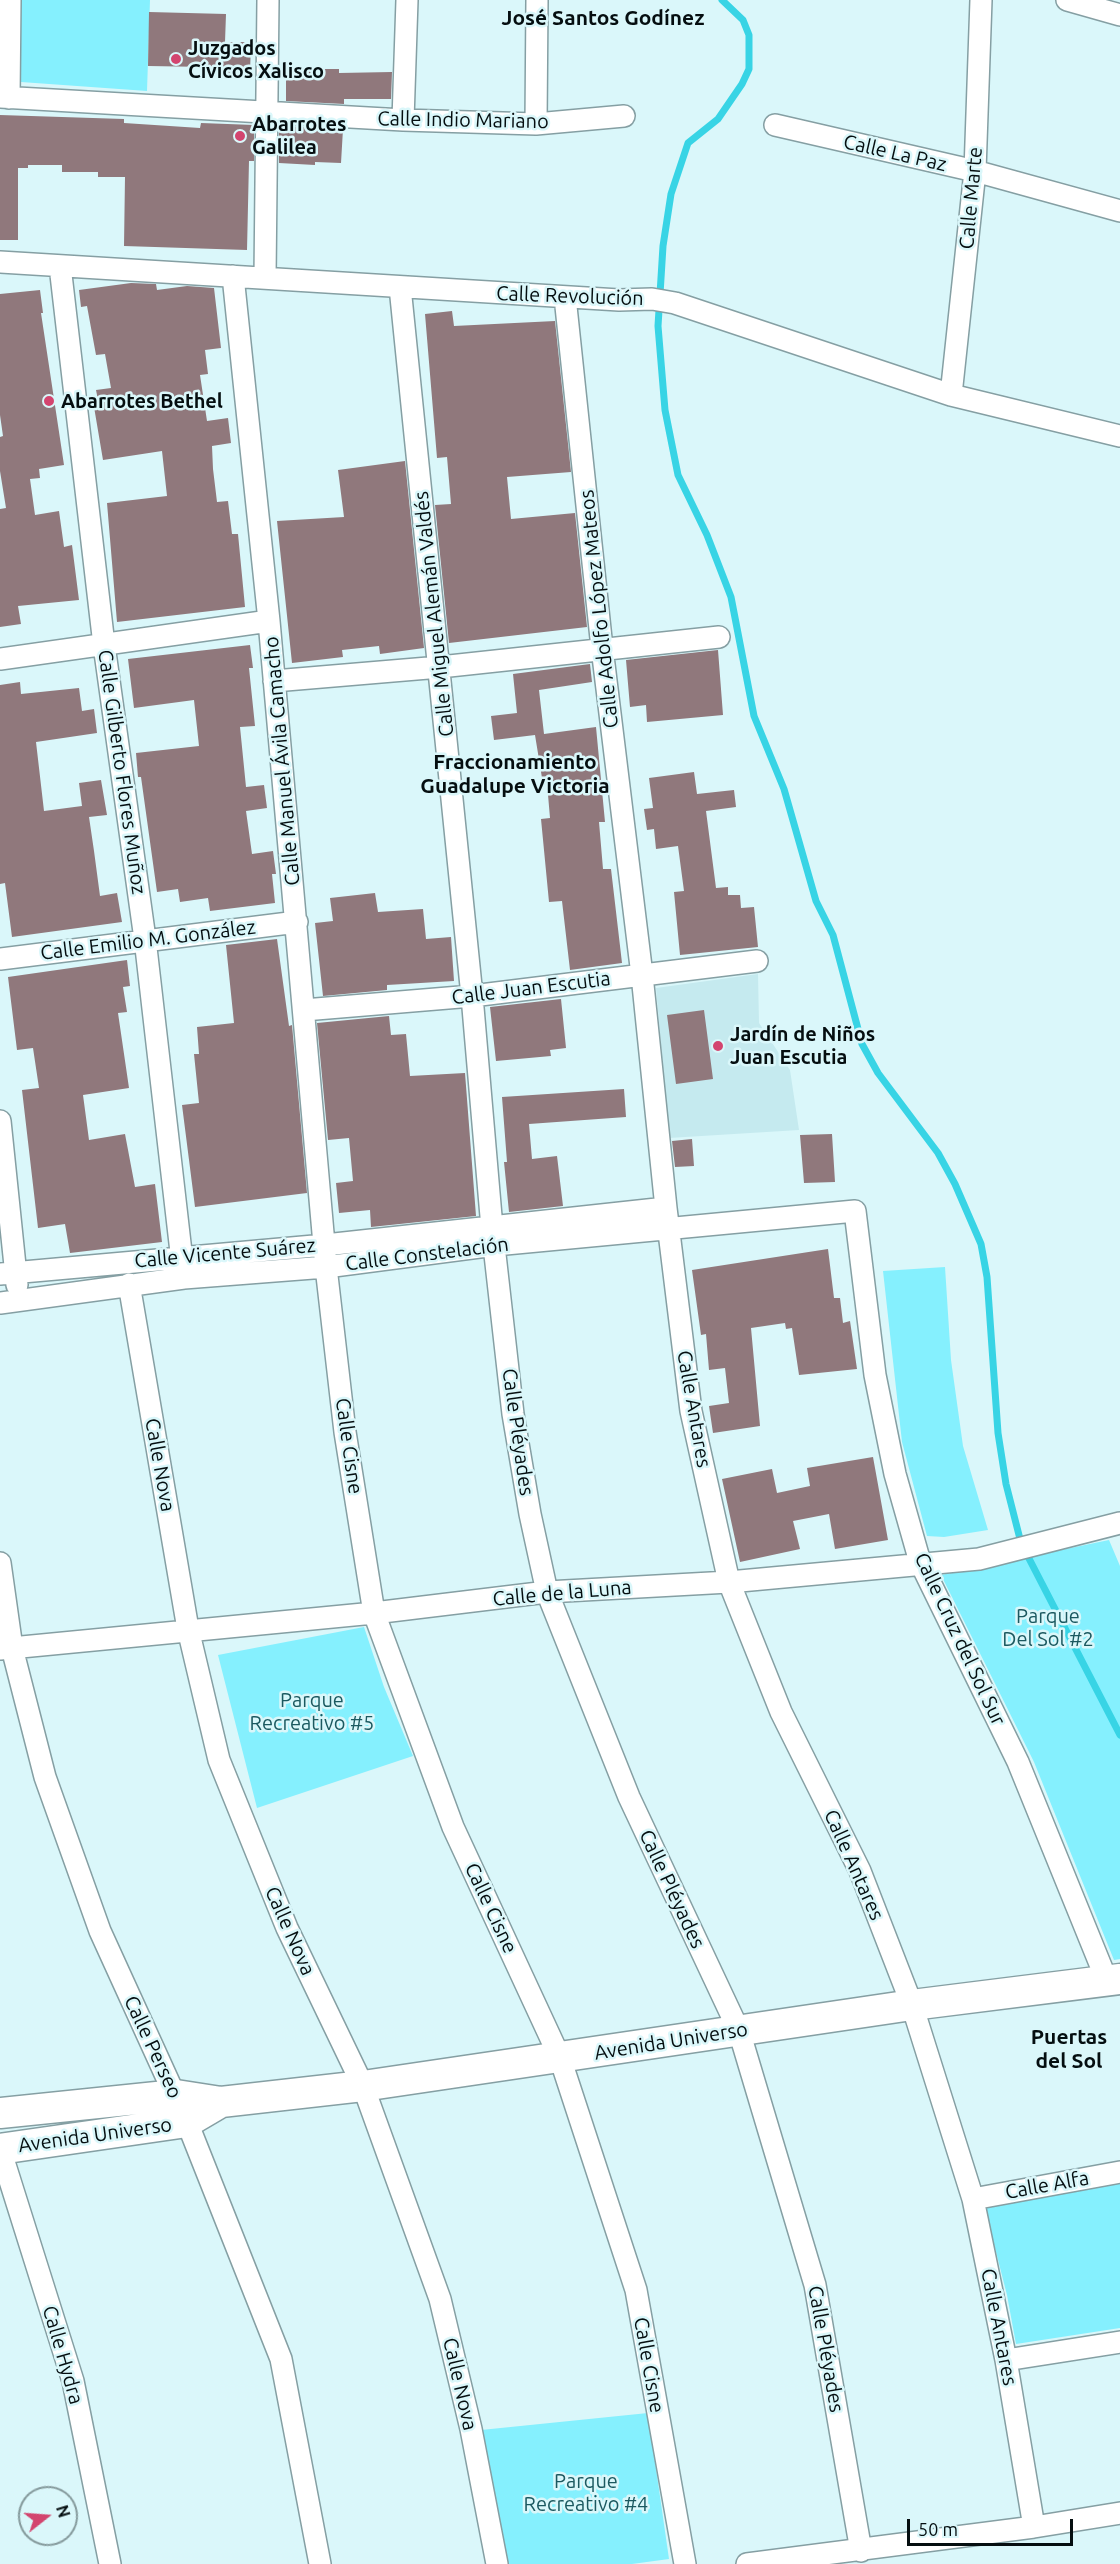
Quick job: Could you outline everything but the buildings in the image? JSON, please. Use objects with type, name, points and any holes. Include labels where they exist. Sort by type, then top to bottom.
[{"type":"street","points":[[5,98],[10,0]]},
{"type":"street","points":[[265,277],[268,0]]},
{"type":"street","points":[[403,120],[407,0]]},
{"type":"street","points":[[536,124],[537,0]]},
{"type":"street","name":"Calle Marte","points":[[951,394],[975,171],[981,0]]},
{"type":"street","points":[[1066,0],[1120,15]]},
{"type":"street","name":"Calle Indio Mariano","points":[[5,98],[403,120],[536,124],[624,116]]},
{"type":"street","name":"Calle La Paz","points":[[775,125],[975,171],[1120,211]]},
{"type":"street","name":"Calle Revolución","points":[[0,262],[565,297],[652,299],[951,394],[1120,436]]},
{"type":"street","name":"Calle Gilberto Flores Muñoz","points":[[60,266],[104,645],[145,939],[184,1278]]},
{"type":"street","name":"Calle Manuel Ávila Camacho","points":[[234,276],[269,621],[325,1245]]},
{"type":"street","name":"Calle Miguel Alemán Valdés","points":[[400,287],[440,667],[494,1236]]},
{"type":"street","name":"Calle Adolfo López Mateos","points":[[565,297],[602,648],[642,975],[667,1217]]},
{"type":"street","points":[[0,659],[269,621]]},
{"type":"street","points":[[274,681],[440,667],[719,637]]},
{"type":"street","name":"Calle Emilio M. González","points":[[0,959],[145,939],[297,922]]},
{"type":"street","name":"Calle Juan Escutia","points":[[304,1010],[472,996],[757,962]]},
{"type":"street","points":[[0,1121],[10,1302]]},
{"type":"street","name":"Calle Constelación","points":[[10,1302],[129,1284],[326,1267],[494,1236],[667,1217],[855,1211]]},
{"type":"street","name":"Calle Cruz del Sol Sur","points":[[855,1211],[875,1375],[895,1474],[920,1562],[1018,1762],[1113,1980]]},
{"type":"street","name":"Calle Antares","points":[[667,1217],[692,1411],[729,1582],[781,1712],[860,1871],[912,2005],[974,2199],[1006,2360],[1034,2527]]},
{"type":"street","name":"Calle Vicente Suárez","points":[[8,1272],[325,1245],[494,1236]]},
{"type":"street","name":"Calle Pléyades","points":[[494,1236],[513,1414],[530,1514],[547,1592],[629,1797],[739,2031],[815,2285],[861,2551]]},
{"type":"street","name":"Calle Cisne","points":[[325,1245],[345,1432],[374,1613],[453,1827],[560,2058],[636,2290],[685,2564]]},
{"type":"street","name":"Calle Nova","points":[[129,1284],[188,1629],[219,1760],[287,1928],[363,2085],[440,2299],[471,2429],[497,2564]]},
{"type":"street","name":"Calle de la Luna","points":[[6,1648],[374,1613],[547,1592],[729,1582],[980,1558],[1120,1524]]},
{"type":"street","name":"Calle Perseo","points":[[0,1563],[6,1648],[45,1777],[100,1931],[181,2108],[280,2359],[320,2564]]},
{"type":"street","name":"Avenida Universo","points":[[0,2149],[181,2108],[560,2058],[912,2005],[1113,1980]]},
{"type":"street","name":"Avenida Universo","points":[[0,2113],[181,2108]]},
{"type":"street","name":"Calle Hydra","points":[[0,2149],[73,2381],[110,2564]]},
{"type":"street","name":"Calle Alfa","points":[[974,2199],[1120,2172]]},
{"type":"street","points":[[1006,2360],[1120,2342]]},
{"type":"street","points":[[747,2564],[861,2551],[1120,2513]]},
{"type":"shaded area","name":"Jardín de Niños Juan Escutia","points":[[758,974],[759,1023],[790,1070],[799,1130],[669,1138],[656,988]]},
{"type":"green space","points":[[21,0],[150,0],[147,91],[21,82]]},
{"type":"green space","points":[[945,1267],[951,1360],[963,1446],[988,1530],[944,1537],[927,1536],[902,1442],[883,1271]]},
{"type":"green space","name":"Parque Del Sol #2","points":[[1109,1540],[1120,1566],[1120,1959],[1114,1960],[1034,1762],[941,1575]]},
{"type":"green space","name":"Parque Recreativo #5","points":[[364,1627],[384,1687],[413,1756],[257,1808],[218,1655]]},
{"type":"green space","points":[[1120,2183],[1120,2328],[1016,2344],[1007,2295],[984,2205]]},
{"type":"green space","name":"Parque Recreativo #4","points":[[648,2413],[669,2559],[632,2564],[504,2564],[481,2430]]},
{"type":"waterway","points":[[722,0],[743,20],[749,35],[749,69],[742,84],[718,119],[688,143],[671,194],[663,246],[658,326],[665,410],[678,475],[707,535],[731,597],[754,716],[784,789],[816,901],[833,935],[862,1044],[878,1073],[938,1153],[955,1184],[981,1244],[987,1277],[998,1433],[1006,1484],[1021,1543],[1120,1735]]},
{"type":"place","name":"Juzgados Cívicos Xalisco","points":[[176,59]]},
{"type":"place","name":"Abarrotes Galilea","points":[[240,136]]},
{"type":"place","name":"Abarrotes Bethel","points":[[49,401]]},
{"type":"place","name":"Jardín de Niños Juan Escutia","points":[[718,1046]]},
{"type":"district","name":"José Santos Godínez","points":[[603,18]]},
{"type":"district","name":"Fraccionamiento Guadalupe Victoria","points":[[515,774]]},
{"type":"district","name":"Puertas del Sol","points":[[1069,2049]]}]
